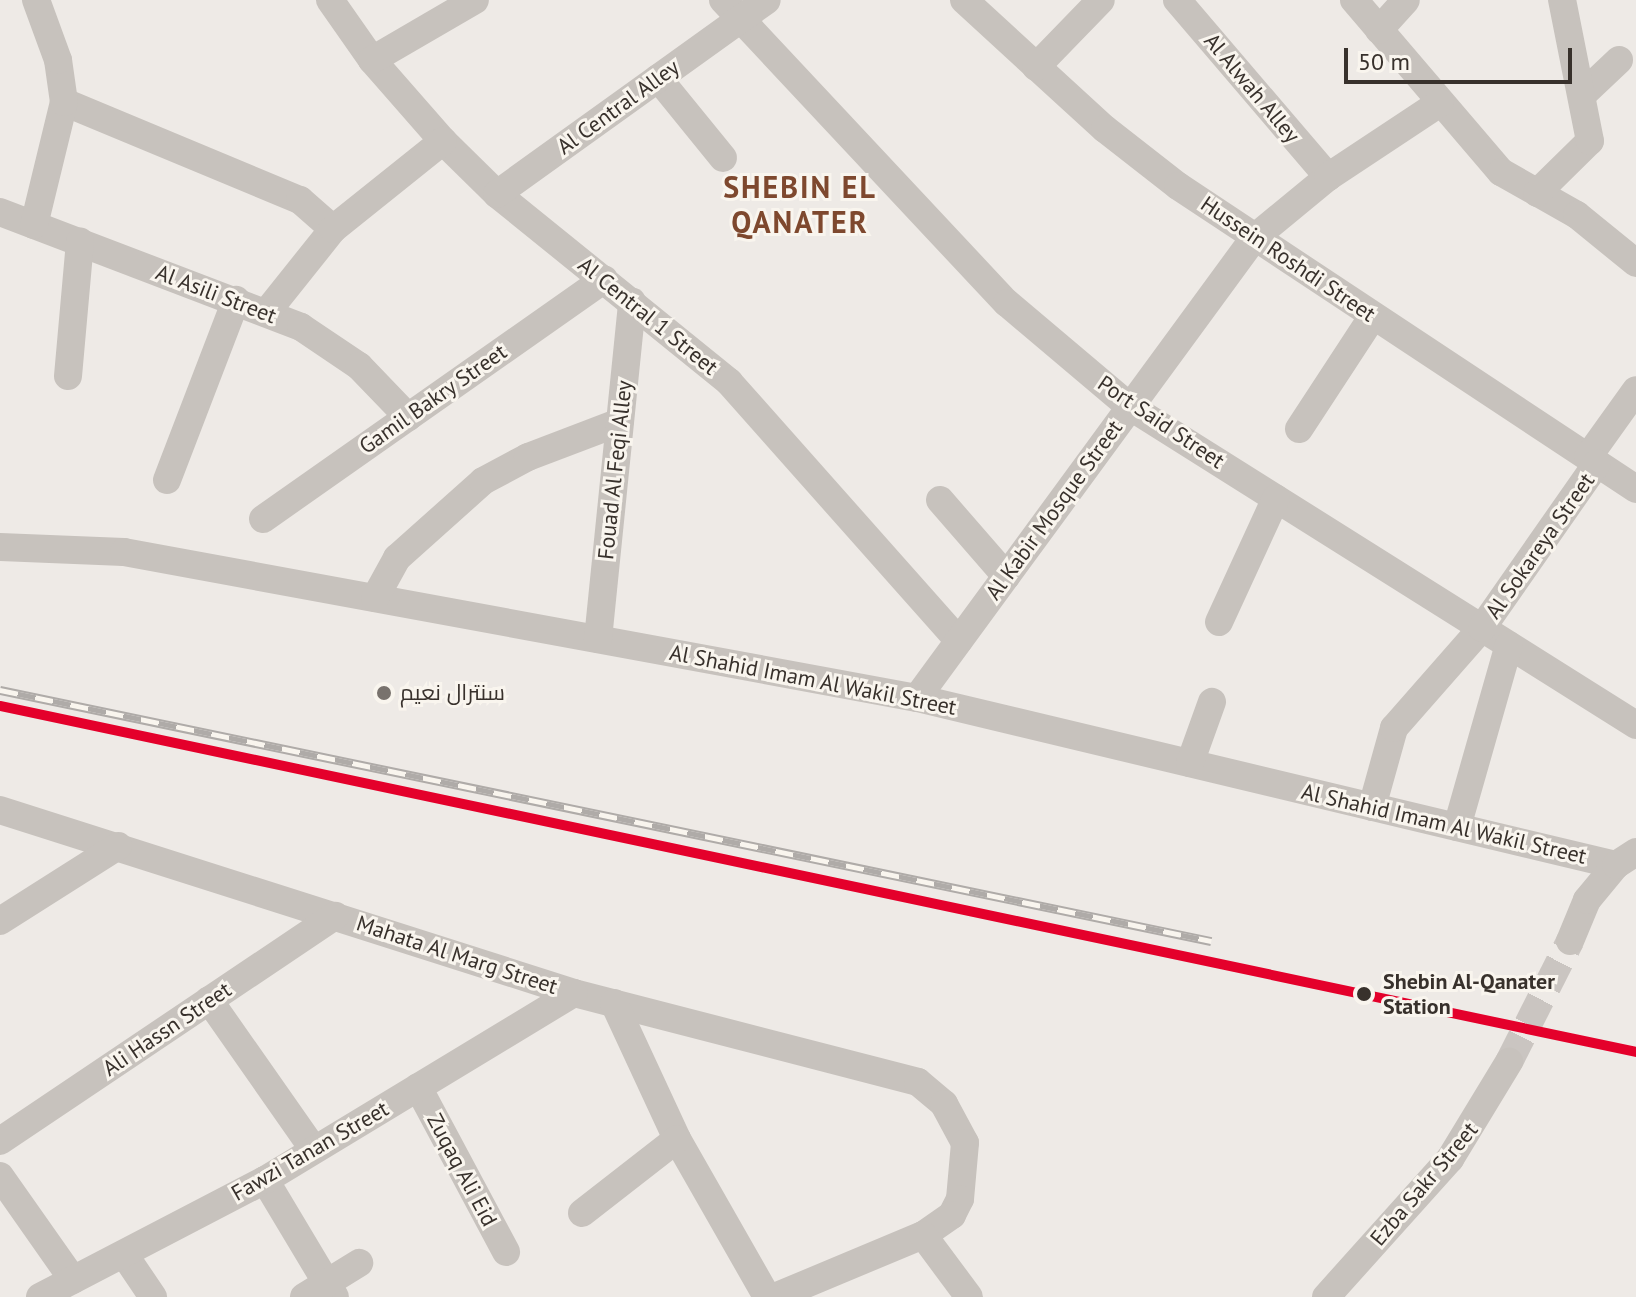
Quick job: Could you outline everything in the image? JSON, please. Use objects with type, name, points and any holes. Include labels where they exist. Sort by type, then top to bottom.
[{"type":"street","points":[[34,225],[64,102],[58,60],[36,0]]},
{"type":"street","name":"Al Central 1 Street","points":[[330,0],[372,60],[443,141],[497,194],[729,382],[959,641]]},
{"type":"street","points":[[372,60],[475,0]]},
{"type":"street","name":"Al Central Alley","points":[[497,194],[658,78],[731,10],[767,0]]},
{"type":"street","name":"Hussein Roshdi Street","points":[[964,0],[1117,139],[1254,238],[1636,489]]},
{"type":"street","points":[[1036,67],[1101,0]]},
{"type":"street","name":"Al Alwah Alley","points":[[1177,0],[1328,177]]},
{"type":"street","points":[[1354,0],[1501,172],[1577,215],[1633,255]]},
{"type":"street","points":[[1379,30],[1406,0]]},
{"type":"street","points":[[1537,193],[1586,150],[1590,132],[1564,1]]},
{"type":"street","name":"Port Said Street","points":[[731,10],[1007,303],[1129,406],[1636,725]]},
{"type":"street","points":[[1582,95],[1619,60]]},
{"type":"street","points":[[658,78],[723,158]]},
{"type":"street","points":[[64,102],[300,200],[333,229]]},
{"type":"street","name":"Al Kabir Mosque Street","points":[[917,698],[1254,238],[1328,177],[1440,103]]},
{"type":"street","points":[[266,313],[333,229],[443,141]]},
{"type":"street","name":"Al Asili Street","points":[[0,212],[301,327],[359,366],[408,417]]},
{"type":"street","points":[[68,376],[80,242]]},
{"type":"street","name":"Gamil Bakry Street","points":[[263,519],[604,279]]},
{"type":"street","points":[[167,480],[236,300]]},
{"type":"street","name":"Fouad Al Feqi Alley","points":[[598,639],[632,302]]},
{"type":"street","points":[[1299,429],[1373,316]]},
{"type":"street","name":"Al Sokareya Street","points":[[1372,807],[1394,728],[1482,628],[1636,390]]},
{"type":"street","points":[[375,598],[397,558],[483,481],[516,462],[620,422]]},
{"type":"street","points":[[1219,622],[1276,498]]},
{"type":"street","points":[[940,500],[1006,576]]},
{"type":"street","name":"Al Shahid Imam Al Wakil Street","points":[[0,547],[124,552],[917,698],[1457,827],[1626,858]]},
{"type":"street","points":[[1457,827],[1509,645]]},
{"type":"street","points":[[1190,763],[1212,702]]},
{"type":"street","name":"Mahata Al Marg Street","points":[[0,810],[574,993],[918,1082],[944,1104],[965,1143],[960,1199],[946,1221],[923,1235]]},
{"type":"street","points":[[0,921],[118,846]]},
{"type":"street","points":[[1570,941],[1587,900],[1626,858]]},
{"type":"street","name":"Ali Hassn Street","points":[[0,1141],[335,916]]},
{"type":"street","name":"Fawzi Tanan Street","points":[[40,1297],[265,1180],[574,993]]},
{"type":"street","points":[[209,1000],[314,1150]]},
{"type":"street","points":[[614,1003],[677,1139],[767,1297]]},
{"type":"street","name":"Ezba Sakr Street","points":[[1335,1294],[1450,1159],[1509,1062]]},
{"type":"street","name":"Zuqaq Ali Eid","points":[[418,1087],[506,1252]]},
{"type":"street","points":[[582,1213],[677,1139]]},
{"type":"street","points":[[0,1176],[73,1280]]},
{"type":"street","points":[[265,1180],[322,1292],[359,1263]]},
{"type":"street","points":[[775,1297],[923,1235],[969,1297]]},
{"type":"street","points":[[124,1254],[153,1297]]},
{"type":"tunnel","points":[[1509,1062],[1570,941]]},
{"type":"railway","points":[[0,690],[1211,941]]},
{"type":"transit line","points":[[0,706],[1636,1052]]},
{"type":"place","name":"سنترال نعيم","points":[[384,693]]},
{"type":"place","name":"Shebin Al-Qanater Station","points":[[1364,994]]},
{"type":"district","name":"SHEBIN EL QANATER","points":[[800,204]]}]
